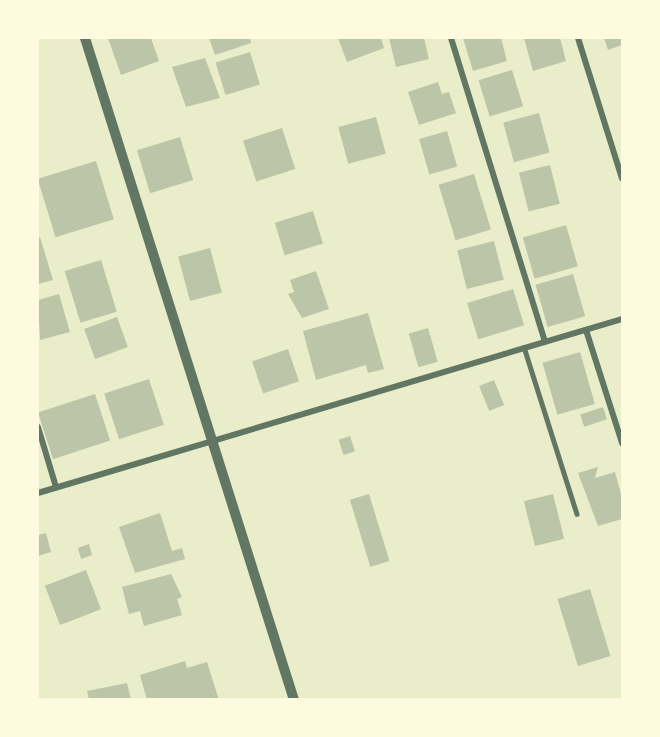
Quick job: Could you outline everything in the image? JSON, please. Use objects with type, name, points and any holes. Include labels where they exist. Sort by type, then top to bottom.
[{"type":"street","points":[[85,38],[294,699]]},
{"type":"street","points":[[451,38],[545,342]]},
{"type":"street","points":[[578,38],[622,178]]},
{"type":"street","points":[[38,493],[622,319]]},
{"type":"street","points":[[586,330],[622,443]]},
{"type":"street","points":[[38,427],[56,487]]},
{"type":"lane","points":[[524,348],[577,514]]},
{"type":"building","points":[[108,38],[151,38],[159,61],[121,75]]},
{"type":"building","points":[[209,38],[250,38],[251,43],[215,55]]},
{"type":"building","points":[[338,38],[381,38],[384,48],[347,62]]},
{"type":"building","points":[[389,38],[424,38],[429,59],[396,67]]},
{"type":"building","points":[[463,38],[501,38],[507,61],[473,71]]},
{"type":"building","points":[[524,38],[560,38],[566,61],[533,71]]},
{"type":"building","points":[[604,38],[622,38],[622,45],[608,50]]},
{"type":"building","points":[[250,52],[260,85],[226,95],[216,63]]},
{"type":"building","points":[[205,58],[220,98],[186,107],[172,67]]},
{"type":"building","points":[[512,70],[523,106],[490,117],[479,80]]},
{"type":"building","points":[[438,82],[442,94],[449,92],[456,113],[419,125],[408,92]]},
{"type":"building","points":[[539,113],[550,153],[514,162],[503,123]]},
{"type":"building","points":[[376,117],[386,154],[348,164],[338,127]]},
{"type":"building","points":[[282,128],[295,169],[256,182],[243,141]]},
{"type":"building","points":[[447,131],[457,167],[429,175],[419,139]]},
{"type":"building","points":[[180,137],[193,180],[150,193],[137,150]]},
{"type":"building","points":[[96,161],[114,219],[56,237],[38,179]]},
{"type":"building","points":[[550,165],[560,204],[529,212],[519,173]]},
{"type":"building","points":[[474,174],[491,229],[456,240],[439,185]]},
{"type":"building","points":[[313,211],[323,244],[285,255],[275,223]]},
{"type":"building","points":[[566,225],[578,266],[535,279],[523,237]]},
{"type":"building","points":[[40,237],[53,280],[38,284],[38,238]]},
{"type":"building","points":[[494,241],[504,280],[467,289],[457,250]]},
{"type":"building","points":[[210,248],[222,292],[190,301],[178,257]]},
{"type":"building","points":[[101,260],[117,312],[80,323],[65,271]]},
{"type":"building","points":[[316,271],[329,309],[302,318],[288,294],[294,292],[290,280]]},
{"type":"building","points":[[573,274],[585,316],[548,327],[536,285]]},
{"type":"building","points":[[513,289],[524,325],[478,339],[467,303]]},
{"type":"building","points":[[59,294],[70,332],[40,340],[38,300]]},
{"type":"building","points":[[368,313],[384,369],[368,373],[366,365],[316,380],[303,331]]},
{"type":"building","points":[[117,317],[128,347],[95,359],[84,329]]},
{"type":"building","points":[[428,328],[438,362],[418,367],[409,334]]},
{"type":"building","points":[[288,349],[299,381],[263,394],[252,361]]},
{"type":"building","points":[[580,352],[595,404],[557,415],[543,363]]},
{"type":"building","points":[[149,379],[164,425],[119,439],[104,394]]},
{"type":"building","points":[[494,380],[504,405],[489,411],[479,386]]},
{"type":"building","points":[[95,394],[110,441],[53,459],[38,413]]},
{"type":"building","points":[[603,407],[607,419],[584,427],[580,414]]},
{"type":"building","points":[[350,436],[355,451],[344,455],[339,440]]},
{"type":"building","points":[[598,467],[595,478],[615,472],[622,498],[622,519],[598,526],[578,473]]},
{"type":"building","points":[[369,494],[389,561],[370,567],[350,500]]},
{"type":"building","points":[[553,494],[564,539],[535,546],[524,501]]},
{"type":"building","points":[[160,513],[172,551],[182,548],[185,559],[135,573],[119,527]]},
{"type":"building","points":[[46,533],[51,552],[38,556],[38,535]]},
{"type":"building","points":[[89,544],[92,555],[81,559],[78,548]]},
{"type":"building","points":[[86,570],[101,609],[60,625],[45,586]]},
{"type":"building","points":[[171,574],[182,597],[177,599],[182,615],[144,626],[140,611],[129,614],[122,587]]},
{"type":"building","points":[[590,589],[610,656],[578,666],[557,599]]},
{"type":"building","points":[[185,661],[187,668],[207,662],[219,700],[147,700],[140,675]]},
{"type":"building","points":[[127,683],[131,700],[89,700],[87,691]]}]
